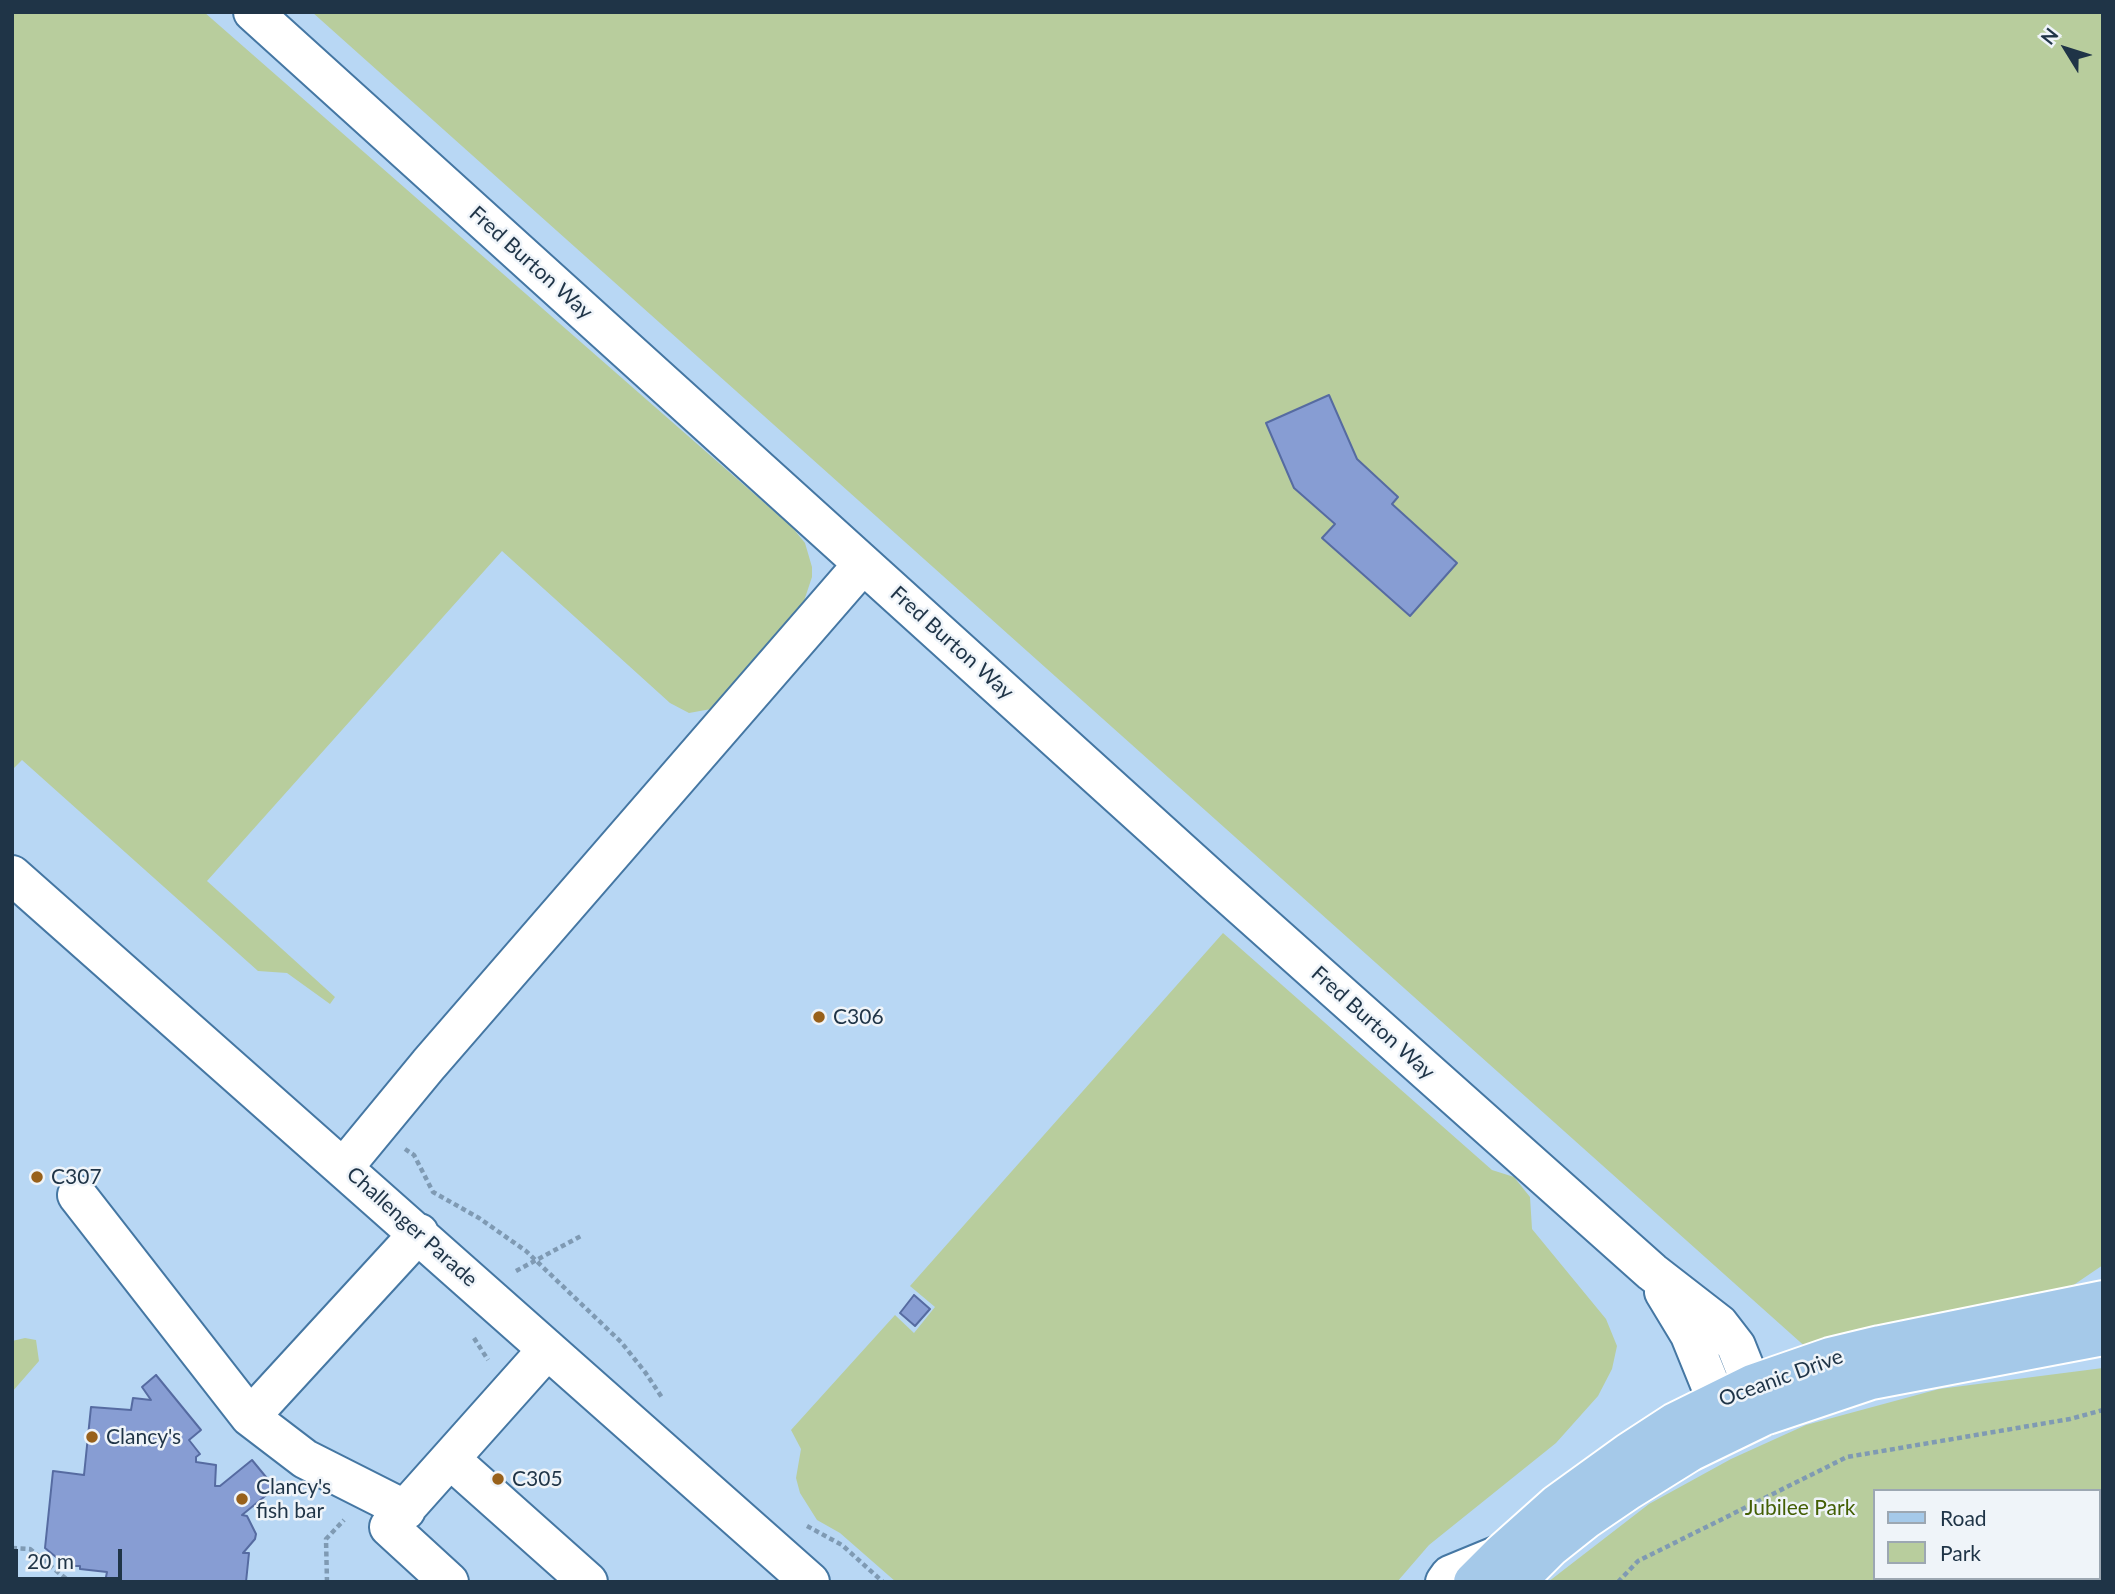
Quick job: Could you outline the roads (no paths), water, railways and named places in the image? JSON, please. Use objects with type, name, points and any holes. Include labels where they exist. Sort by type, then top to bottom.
[{"type":"main road","name":"Oceanic Drive","points":[[1473,1582],[1508,1568],[1557,1504],[1629,1452],[1758,1400],[1830,1357],[2103,1300]]},
{"type":"main road","name":"Oceanic Drive","points":[[1758,1400],[2103,1336]]},
{"type":"street","name":"Fred Burton Way","points":[[253,12],[1652,1272],[1718,1324],[1736,1346],[1758,1400]]},
{"type":"street","points":[[344,1167],[863,564]]},
{"type":"street","name":"Challenger Parade","points":[[12,874],[810,1582]]},
{"type":"street","points":[[77,1195],[250,1417],[305,1459],[406,1510]]},
{"type":"street","points":[[250,1417],[419,1233]]},
{"type":"street","name":"Fred Burton Way","points":[[1652,1272],[1690,1335],[1723,1416]]},
{"type":"street","points":[[449,1582],[389,1527],[547,1350]]},
{"type":"street","points":[[450,1459],[588,1582]]},
{"type":"street","points":[[1445,1582],[1450,1575],[1508,1568]]},
{"type":"place","name":"C306","points":[[819,1017]]},
{"type":"place","name":"C307","points":[[37,1177]]},
{"type":"place","name":"Clancy's","points":[[92,1437]]},
{"type":"place","name":"C305","points":[[498,1479]]},
{"type":"place","name":"Clancy's fish bar","points":[[242,1499]]},
{"type":"park label","name":"Jubilee Park","points":[[1800,1508]]}]
